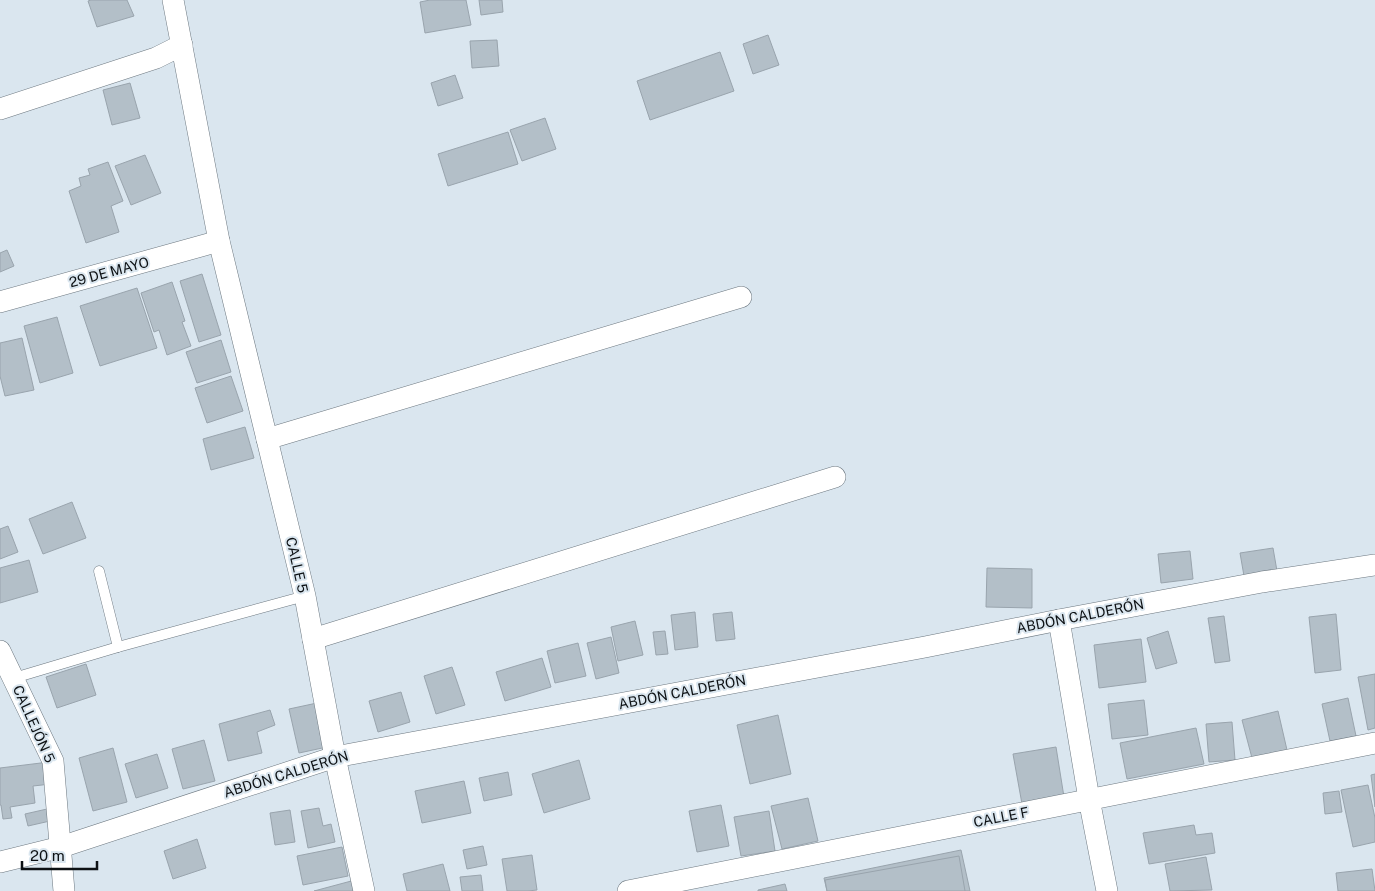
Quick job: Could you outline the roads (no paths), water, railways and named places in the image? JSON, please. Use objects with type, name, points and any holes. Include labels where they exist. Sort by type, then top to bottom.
[{"type":"street","name":"CALLE 5","points":[[173,0],[219,242],[304,596],[335,757],[364,891]]},
{"type":"street","points":[[0,109],[156,58],[182,45]]},
{"type":"street","name":"29 DE MAYO","points":[[0,302],[219,242]]},
{"type":"street","points":[[267,439],[741,297]]},
{"type":"street","points":[[313,639],[835,477]]},
{"type":"street","name":"ABDÓN CALDERÓN","points":[[0,862],[61,847],[335,757],[1262,582],[1375,565]]},
{"type":"street","points":[[1059,620],[1089,799],[1107,891]]},
{"type":"street","name":"CALLEJÓN 5","points":[[0,651],[53,761],[64,891]]},
{"type":"street","name":"CALLE F","points":[[628,891],[1375,743]]},
{"type":"lane","points":[[99,570],[118,646]]},
{"type":"lane","points":[[14,678],[118,646],[304,596]]}]
